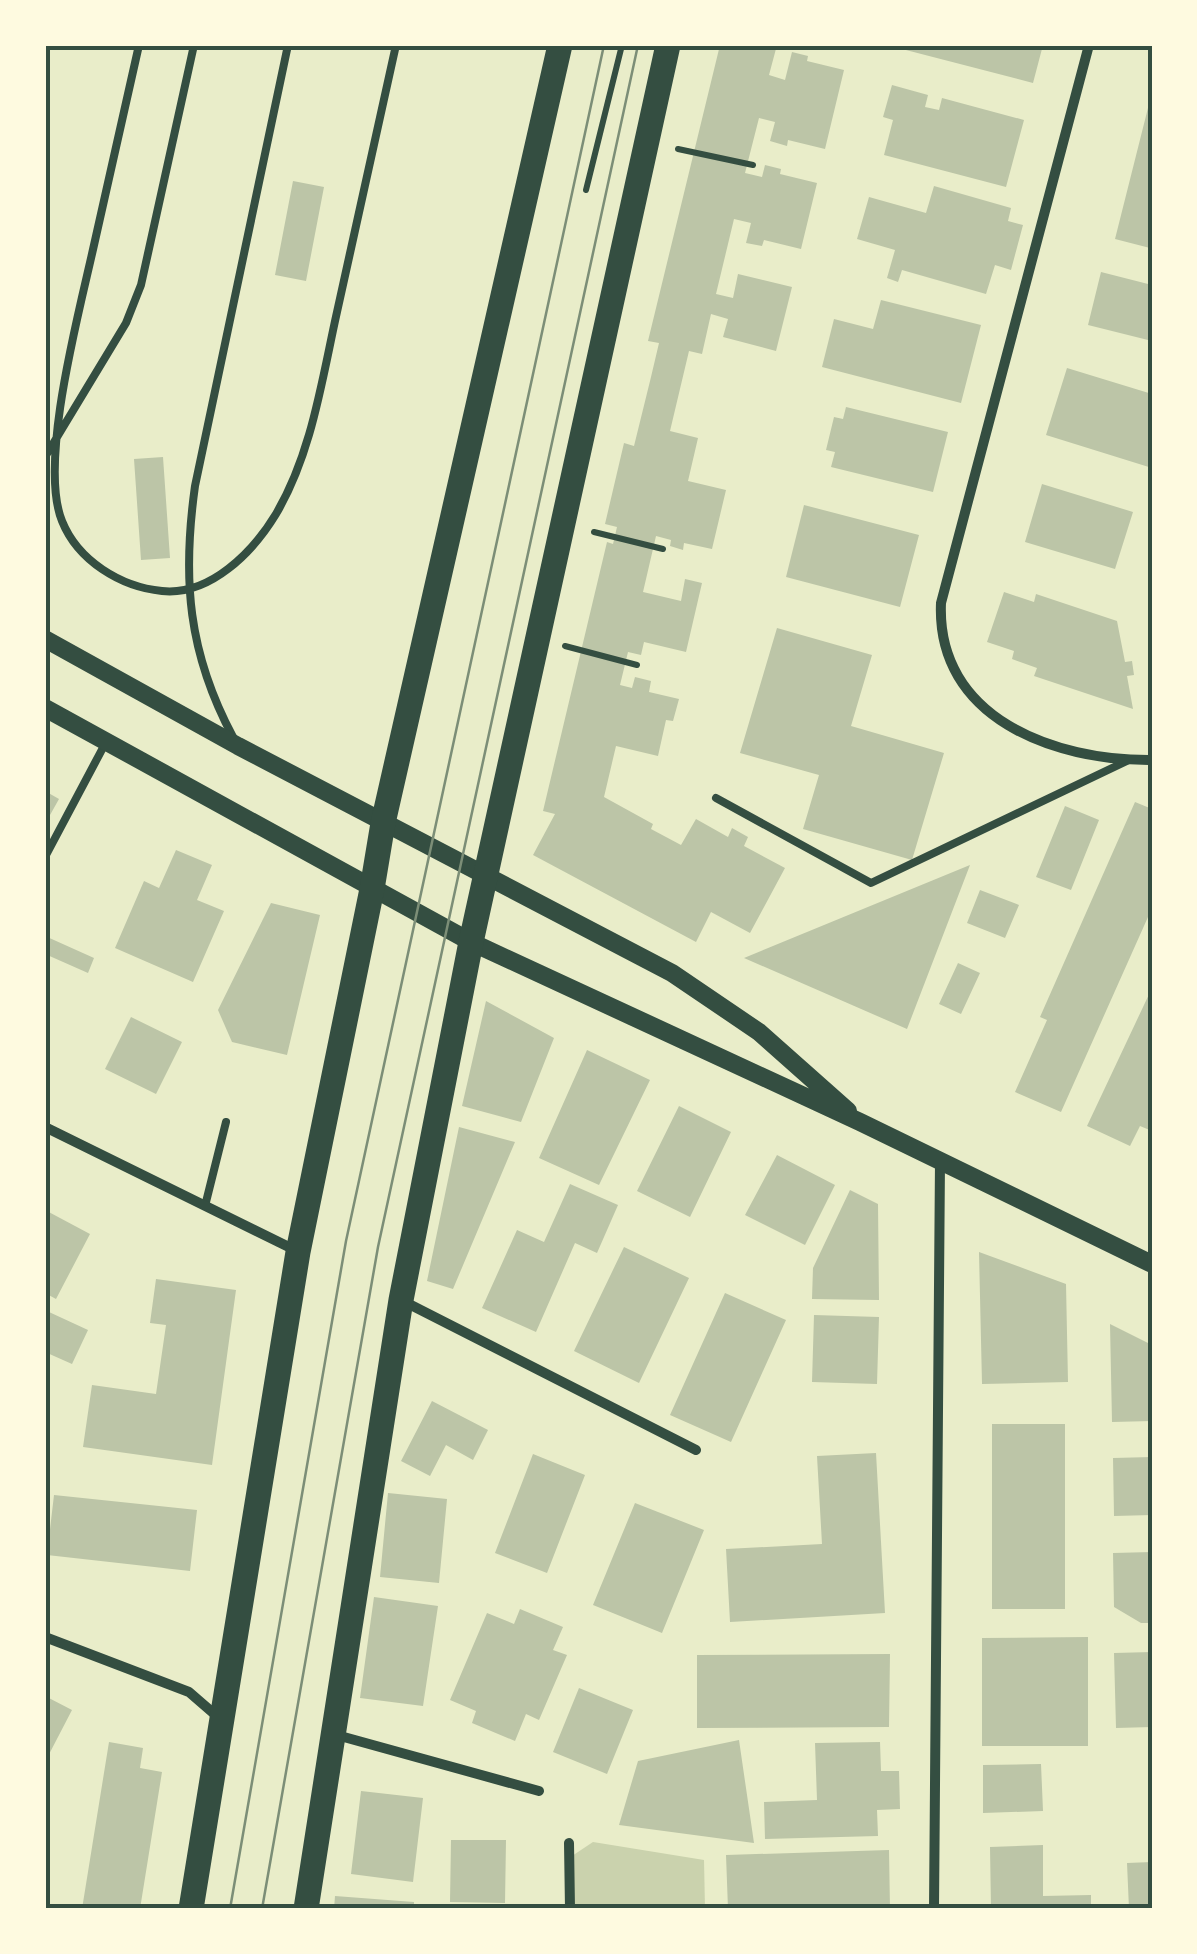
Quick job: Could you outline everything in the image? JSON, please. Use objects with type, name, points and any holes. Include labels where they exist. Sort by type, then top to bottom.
[{"type":"main road","points":[[192,1909],[298,1252],[383,823],[560,45]]},
{"type":"main road","points":[[306,1909],[401,1300],[470,942],[668,45]]},
{"type":"street","points":[[1089,45],[942,604],[940,632],[949,663],[968,694],[991,716],[1076,752],[1152,760]]},
{"type":"street","points":[[45,639],[238,746],[672,973],[759,1032],[860,1122]]},
{"type":"street","points":[[45,708],[470,942],[860,1122],[1152,1264]]},
{"type":"street","points":[[45,1127],[298,1252]]},
{"type":"street","points":[[934,1909],[940,1160]]},
{"type":"street","points":[[401,1300],[696,1450]]},
{"type":"street","points":[[45,1637],[188,1692],[224,1724]]},
{"type":"street","points":[[333,1734],[539,1792]]},
{"type":"street","points":[[569,1843],[570,1909]]},
{"type":"lane","points":[[139,45],[73,340],[56,437],[56,483],[61,520],[80,549],[104,572],[140,588],[174,592],[221,575],[247,550],[275,514],[298,466],[317,403],[396,45]]},
{"type":"lane","points":[[45,457],[126,323],[141,285],[194,45]]},
{"type":"lane","points":[[238,746],[200,663],[188,538],[195,486],[288,45]]},
{"type":"lane","points":[[45,858],[106,741]]},
{"type":"lane","points":[[716,798],[871,883],[1128,760]]},
{"type":"lane","points":[[206,1206],[226,1122]]},
{"type":"path","points":[[586,190],[622,45]]},
{"type":"path","points":[[648,142],[753,165]]},
{"type":"path","points":[[564,525],[663,550]]},
{"type":"path","points":[[539,639],[637,665]]},
{"type":"green space","points":[[593,1842],[704,1860],[705,1909],[570,1909],[569,1858]]},
{"type":"building","points":[[720,45],[777,45],[769,75],[785,80],[792,52],[808,56],[807,61],[844,70],[825,149],[788,140],[787,146],[770,141],[775,122],[759,118],[745,173],[762,177],[765,165],[781,169],[780,174],[817,183],[801,249],[764,240],[762,246],[746,243],[751,223],[734,219],[716,294],[733,298],[738,274],[792,287],[776,351],[723,337],[728,319],[711,314],[702,354],[689,351],[670,431],[698,438],[688,481],[726,490],[712,549],[684,543],[683,550],[670,546],[671,540],[656,536],[643,592],[681,601],[685,579],[702,583],[686,652],[644,642],[641,655],[628,652],[620,685],[632,688],[635,677],[651,681],[649,692],[679,699],[673,721],[666,720],[658,756],[616,746],[604,797],[653,824],[651,829],[681,845],[696,819],[728,837],[732,828],[748,837],[744,846],[785,868],[750,933],[711,912],[696,942],[533,855],[555,814],[543,811],[607,542],[613,544],[617,527],[605,524],[624,443],[634,446],[651,377],[659,343],[648,341]]},
{"type":"building","points":[[903,45],[1043,45],[1033,83],[902,49]]},
{"type":"building","points":[[892,85],[928,95],[925,107],[939,110],[942,98],[1024,120],[1006,187],[884,155],[893,120],[883,117]]},
{"type":"building","points":[[1151,96],[1152,241],[1150,248],[1115,239]]},
{"type":"building","points":[[293,181],[324,187],[306,281],[275,275]]},
{"type":"building","points":[[934,186],[1011,208],[1008,221],[1023,225],[1011,270],[995,265],[986,294],[902,270],[898,282],[887,278],[895,250],[857,239],[869,197],[926,213]]},
{"type":"building","points":[[1101,272],[1152,285],[1152,341],[1088,325]]},
{"type":"building","points":[[881,300],[981,325],[961,403],[822,367],[834,319],[873,329]]},
{"type":"building","points":[[1067,368],[1152,394],[1152,468],[1046,435]]},
{"type":"building","points":[[846,407],[948,432],[933,492],[831,467],[835,452],[826,450],[834,417],[843,419]]},
{"type":"building","points":[[163,457],[170,558],[141,560],[134,459]]},
{"type":"building","points":[[1042,484],[1133,512],[1115,569],[1025,542]]},
{"type":"building","points":[[804,505],[919,535],[900,607],[786,577]]},
{"type":"building","points":[[1004,592],[1034,602],[1036,594],[1117,621],[1125,662],[1132,661],[1134,675],[1127,676],[1133,709],[1034,676],[1037,668],[1012,659],[1014,651],[987,642]]},
{"type":"building","points":[[777,628],[872,655],[851,726],[944,753],[912,860],[803,829],[819,775],[740,753]]},
{"type":"building","points":[[45,791],[59,799],[45,824]]},
{"type":"building","points":[[1135,802],[1152,809],[1152,908],[1061,1112],[1015,1092],[1047,1020],[1040,1017]]},
{"type":"building","points":[[1065,806],[1099,820],[1071,890],[1036,877]]},
{"type":"building","points":[[176,850],[212,865],[197,900],[224,911],[193,982],[115,948],[144,881],[159,888]]},
{"type":"building","points":[[970,865],[907,1029],[744,958]]},
{"type":"building","points":[[980,890],[1019,905],[1005,938],[967,923]]},
{"type":"building","points":[[271,903],[320,915],[287,1055],[232,1042],[218,1010]]},
{"type":"building","points":[[45,936],[94,958],[88,973],[45,954]]},
{"type":"building","points":[[958,963],[980,973],[961,1014],[939,1004]]},
{"type":"building","points":[[1152,988],[1152,1131],[1140,1126],[1130,1146],[1087,1126]]},
{"type":"building","points":[[486,1001],[554,1038],[521,1122],[462,1106]]},
{"type":"building","points":[[131,1017],[182,1042],[156,1094],[105,1069]]},
{"type":"building","points":[[587,1050],[650,1080],[599,1185],[539,1158]]},
{"type":"building","points":[[679,1106],[731,1132],[690,1217],[637,1191]]},
{"type":"building","points":[[459,1127],[515,1142],[453,1289],[427,1281]]},
{"type":"building","points":[[777,1155],[835,1185],[805,1245],[745,1215]]},
{"type":"building","points":[[570,1184],[618,1205],[597,1253],[575,1243],[536,1332],[482,1308],[517,1230],[544,1242]]},
{"type":"building","points":[[850,1190],[878,1204],[879,1300],[812,1299],[813,1268]]},
{"type":"building","points":[[45,1210],[90,1234],[56,1299],[45,1293]]},
{"type":"building","points":[[624,1247],[689,1278],[639,1383],[574,1351]]},
{"type":"building","points":[[979,1252],[1066,1284],[1068,1382],[982,1384]]},
{"type":"building","points":[[156,1279],[236,1290],[212,1465],[83,1447],[92,1385],[156,1394],[166,1325],[150,1323]]},
{"type":"building","points":[[725,1293],[786,1320],[731,1442],[670,1415]]},
{"type":"building","points":[[49,1312],[88,1330],[72,1364],[45,1352],[45,1320]]},
{"type":"building","points":[[814,1315],[879,1317],[877,1384],[812,1382]]},
{"type":"building","points":[[1110,1324],[1152,1345],[1152,1421],[1112,1422]]},
{"type":"building","points":[[432,1401],[488,1430],[473,1460],[446,1445],[430,1476],[401,1461]]},
{"type":"building","points":[[992,1424],[1065,1424],[1065,1609],[992,1609]]},
{"type":"building","points":[[876,1453],[885,1613],[730,1622],[726,1549],[822,1544],[817,1456]]},
{"type":"building","points":[[533,1454],[585,1475],[547,1573],[495,1553]]},
{"type":"building","points":[[1152,1457],[1152,1515],[1114,1516],[1113,1458]]},
{"type":"building","points":[[388,1493],[447,1499],[439,1583],[380,1577]]},
{"type":"building","points":[[54,1495],[197,1510],[190,1571],[47,1555]]},
{"type":"building","points":[[635,1503],[704,1530],[662,1633],[593,1605]]},
{"type":"building","points":[[1152,1552],[1152,1623],[1141,1623],[1114,1607],[1113,1553]]},
{"type":"building","points":[[374,1597],[438,1606],[423,1706],[360,1698]]},
{"type":"building","points":[[520,1609],[563,1627],[553,1650],[567,1655],[539,1720],[526,1714],[515,1741],[472,1723],[476,1711],[450,1700],[487,1613],[514,1624]]},
{"type":"building","points":[[1088,1637],[1088,1746],[982,1746],[982,1638]]},
{"type":"building","points":[[1152,1652],[1152,1727],[1116,1728],[1114,1653]]},
{"type":"building","points":[[890,1654],[889,1727],[697,1728],[697,1655]]},
{"type":"building","points":[[579,1688],[633,1710],[607,1774],[553,1752]]},
{"type":"building","points":[[45,1696],[72,1710],[45,1762]]},
{"type":"building","points":[[739,1740],[754,1843],[619,1825],[638,1761]]},
{"type":"building","points":[[109,1742],[143,1748],[140,1768],[162,1772],[140,1909],[82,1909]]},
{"type":"building","points":[[880,1742],[881,1771],[899,1771],[900,1809],[877,1810],[878,1836],[765,1839],[764,1802],[817,1800],[815,1743]]},
{"type":"building","points":[[1041,1764],[1043,1811],[983,1813],[983,1765]]},
{"type":"building","points":[[361,1791],[423,1798],[413,1882],[351,1874]]},
{"type":"building","points":[[451,1840],[506,1840],[505,1903],[450,1902]]},
{"type":"building","points":[[1043,1845],[1043,1896],[1091,1895],[1091,1909],[991,1909],[990,1847]]},
{"type":"building","points":[[889,1850],[890,1909],[728,1909],[726,1855]]},
{"type":"building","points":[[1152,1862],[1152,1909],[1129,1909],[1127,1863]]},
{"type":"building","points":[[335,1896],[414,1902],[414,1909],[334,1909]]},
{"type":"tram line","points":[[230,1909],[346,1241],[604,45]]},
{"type":"tram line","points":[[262,1909],[378,1247],[638,45]]}]
